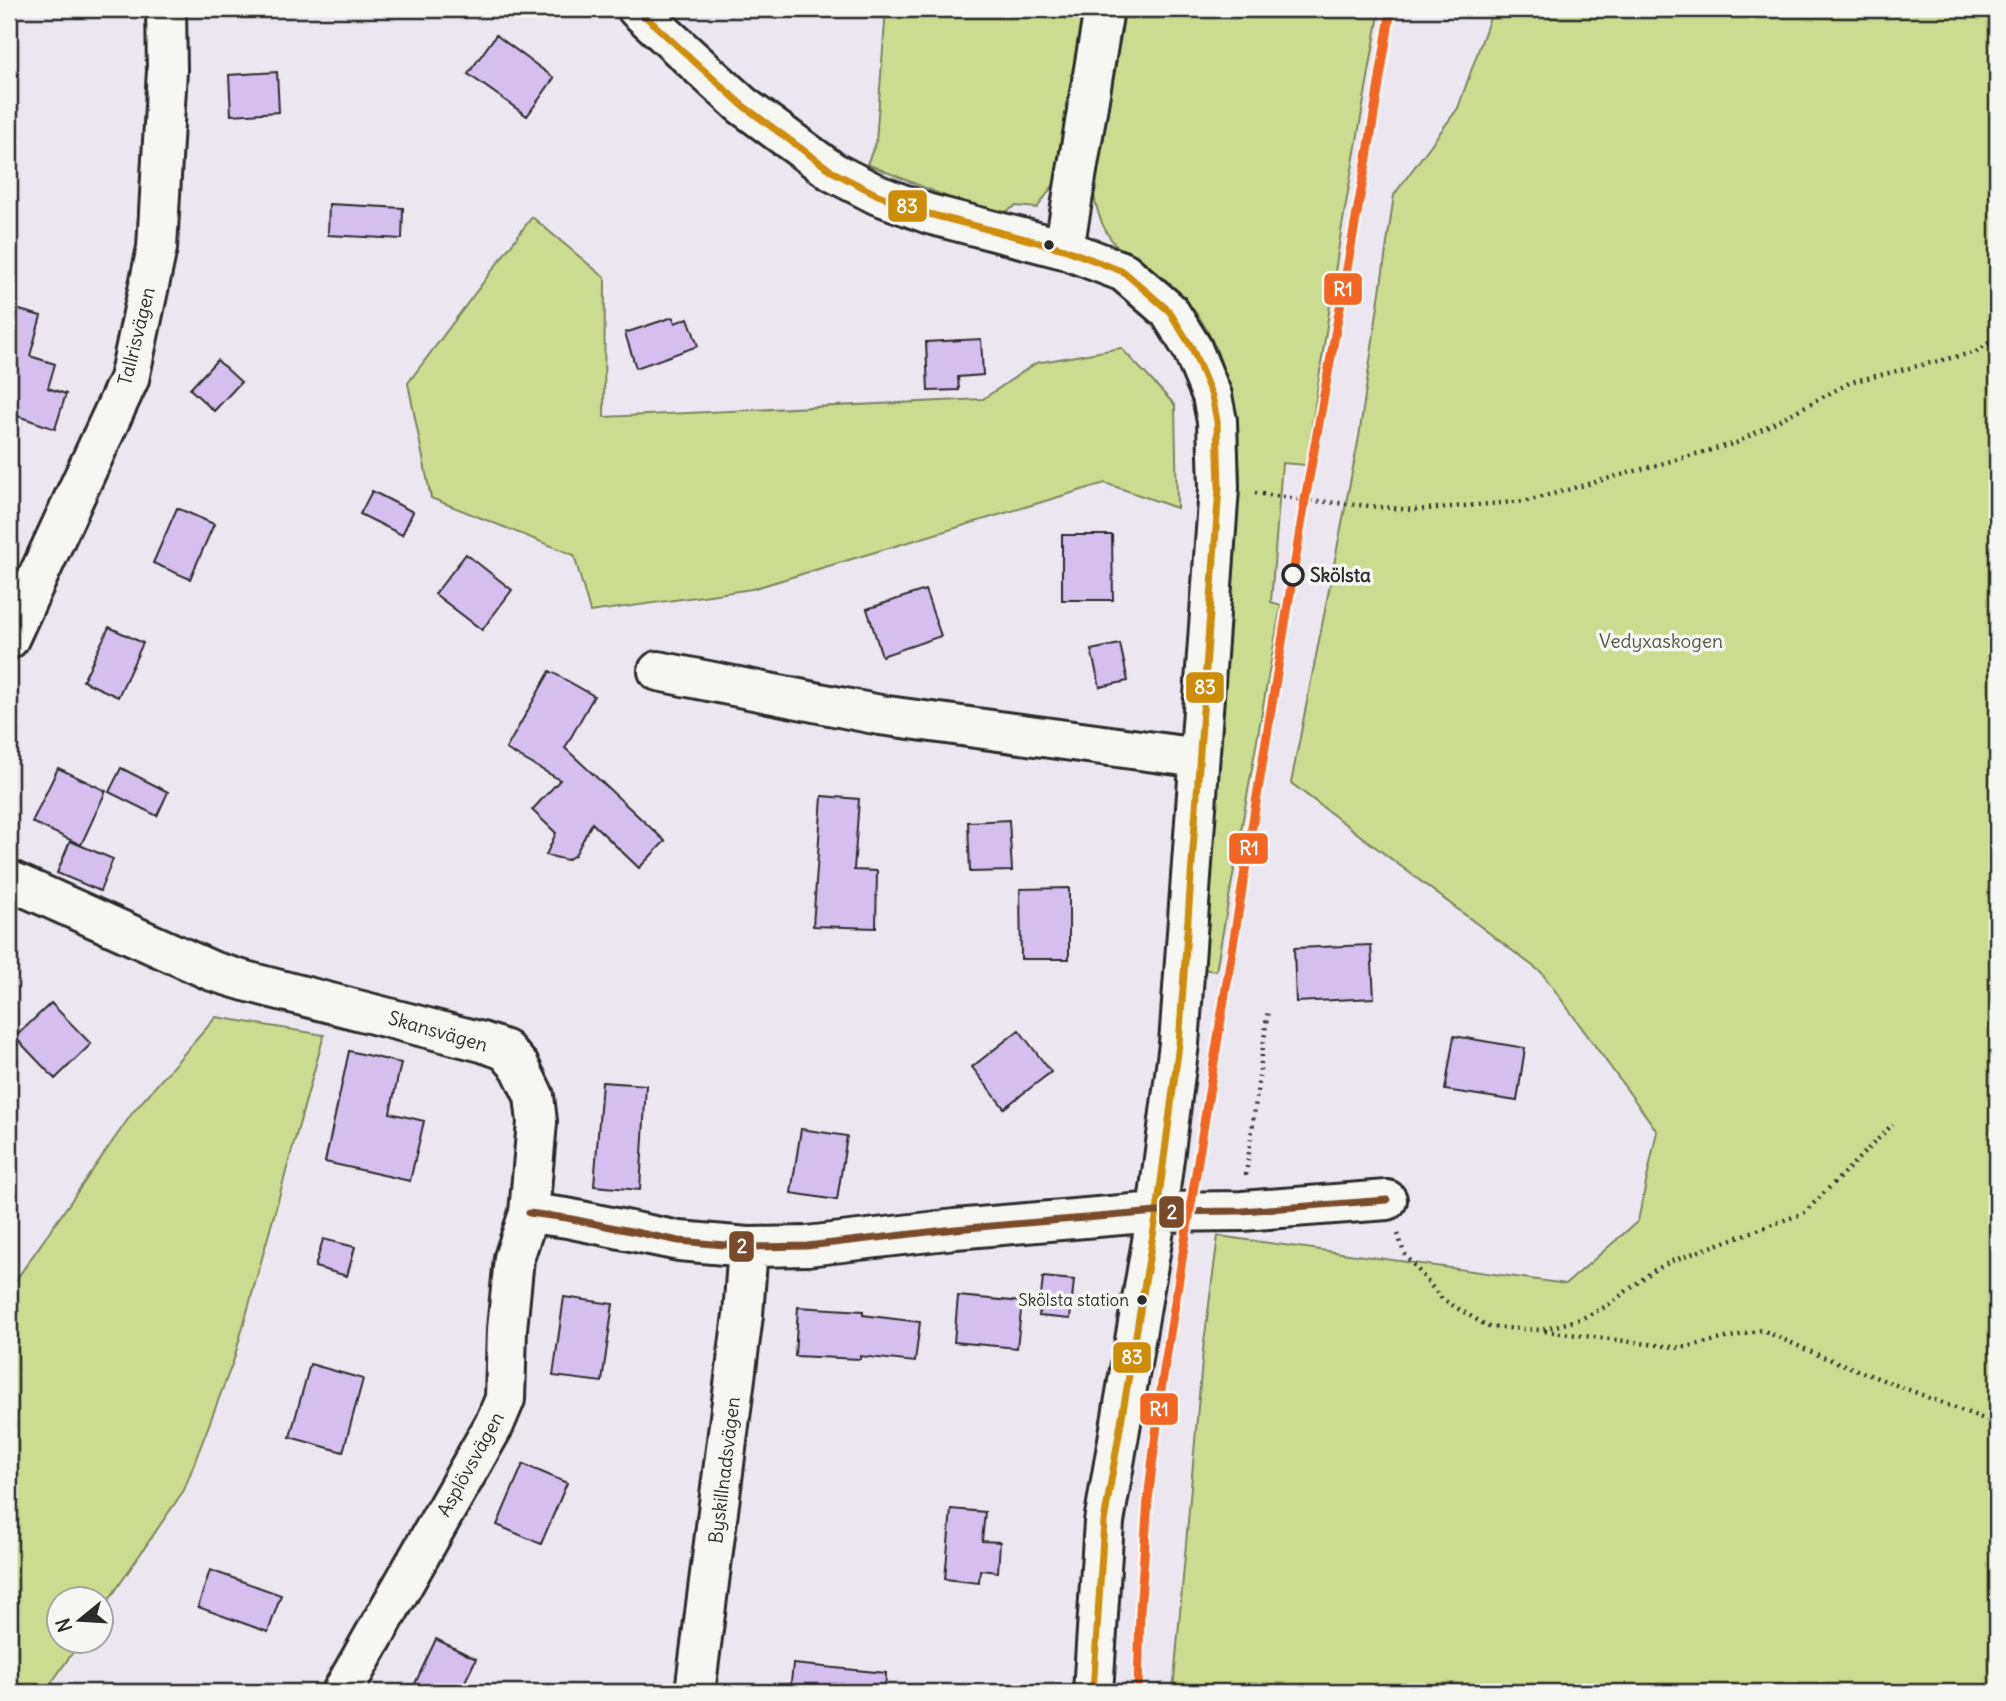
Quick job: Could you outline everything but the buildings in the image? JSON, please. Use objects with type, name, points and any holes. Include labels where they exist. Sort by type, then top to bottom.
[{"type":"street","name":"Tallrisvägen","points":[[9,639],[129,379],[157,248],[167,70],[166,9]]},
{"type":"street","points":[[637,9],[742,105],[833,172],[878,195],[929,214],[1064,249],[1124,272],[1169,311],[1192,348],[1212,396],[1217,421],[1219,488],[1179,1044],[1157,1212],[1104,1522],[1093,1692]]},
{"type":"street","points":[[1064,249],[1104,9]]},
{"type":"street","points":[[659,671],[880,715],[1199,758]]},
{"type":"street","name":"Skansvägen","points":[[9,880],[212,971],[505,1050],[520,1067],[534,1096],[537,1122],[529,1213]]},
{"type":"street","points":[[529,1213],[679,1241],[748,1247],[807,1246],[955,1229],[1157,1212],[1242,1211],[1387,1200]]},
{"type":"street","name":"Asplövsvägen","points":[[342,1692],[494,1425],[505,1399],[507,1329],[514,1258],[529,1213]]},
{"type":"street","name":"Byskillnadsvägen","points":[[695,1692],[741,1328],[748,1247]]},
{"type":"path","points":[[1289,498],[1413,510],[1527,501],[1737,443],[1851,383],[1976,352],[1997,337]]},
{"type":"path","points":[[1242,1211],[1268,1010]]},
{"type":"path","points":[[1541,1330],[1580,1320],[1607,1306],[1653,1271],[1672,1261],[1804,1213],[1893,1124]]},
{"type":"path","points":[[1387,1200],[1404,1252],[1442,1299],[1489,1327],[1541,1330],[1681,1348],[1762,1330],[1995,1424],[1997,1455]]},
{"type":"green space","points":[[886,9],[1093,9],[1067,166],[1037,208],[1016,206],[996,217],[867,164],[876,142]]},
{"type":"green space","points":[[1117,9],[1380,9],[1341,232],[1306,465],[1282,463],[1271,602],[1281,605],[1216,971],[1195,968],[1240,475],[1238,451],[1226,379],[1209,334],[1197,314],[1181,296],[1134,262],[1114,243],[1098,210],[1094,194],[1093,160]]},
{"type":"green space","name":"Vedyxaskogen","points":[[1493,9],[1997,9],[1997,1692],[1173,1692],[1203,1350],[1218,1236],[1566,1284],[1638,1221],[1657,1131],[1542,973],[1291,783],[1359,437],[1394,195],[1458,108]]},
{"type":"green space","points":[[532,217],[605,278],[604,417],[983,399],[1036,363],[1121,348],[1175,405],[1177,508],[1105,483],[752,589],[590,612],[574,555],[431,498],[408,383]]},
{"type":"green space","points":[[216,1017],[324,1035],[234,1359],[184,1490],[116,1590],[116,1586],[46,1586],[46,1656],[70,1656],[45,1692],[9,1692],[9,1290],[133,1112]]},
{"type":"transit line","name":"83","points":[[637,9],[742,105],[833,172],[878,195],[929,214],[1064,249],[1124,272],[1169,311],[1192,348],[1212,396],[1217,421],[1219,488],[1179,1044],[1157,1212],[1104,1522],[1093,1692]]},
{"type":"transit line","name":"R1","points":[[1138,1692],[1140,1612],[1148,1500],[1162,1383],[1305,500],[1391,9]]},
{"type":"transit line","name":"2","points":[[529,1213],[679,1241],[748,1247],[807,1246],[955,1229],[1157,1212],[1242,1211],[1387,1200]]},
{"type":"place","name":"Skölsta","points":[[1293,575]]},
{"type":"place","name":"Skölsta station","points":[[1142,1300]]}]
